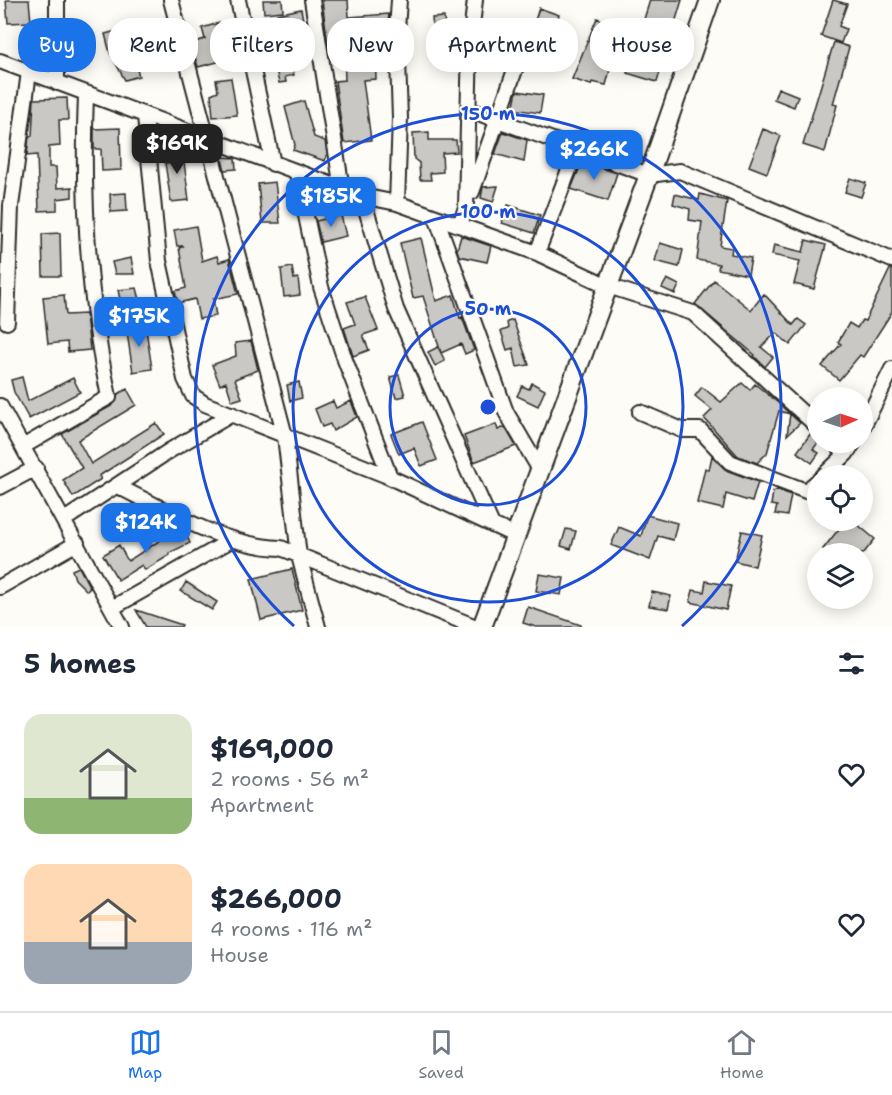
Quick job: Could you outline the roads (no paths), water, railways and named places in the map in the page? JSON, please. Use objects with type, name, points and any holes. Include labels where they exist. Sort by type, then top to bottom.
[{"type":"street","points":[[57,0],[57,83]]},
{"type":"street","points":[[171,0],[285,436],[299,556],[318,627]]},
{"type":"street","points":[[238,0],[273,164]]},
{"type":"street","points":[[312,0],[342,189]]},
{"type":"street","points":[[397,203],[400,118],[397,30],[399,0]]},
{"type":"street","points":[[473,18],[475,0]]},
{"type":"street","points":[[482,627],[650,175],[710,0]]},
{"type":"street","points":[[0,61],[18,68]]},
{"type":"street","points":[[7,322],[11,206],[29,72],[342,189],[362,196],[397,203],[460,225],[537,254],[608,286],[693,313],[807,417]]},
{"type":"street","points":[[466,207],[470,72]]},
{"type":"street","points":[[460,225],[514,72]]},
{"type":"street","points":[[24,446],[109,397],[96,320],[84,224],[83,169],[86,94]]},
{"type":"street","points":[[470,110],[650,175],[680,171],[892,260]]},
{"type":"street","points":[[145,116],[159,261],[185,379],[194,396],[231,414],[390,477],[516,536]]},
{"type":"street","points":[[537,254],[577,149]]},
{"type":"street","points":[[297,173],[321,287],[345,360],[390,477]]},
{"type":"street","points":[[362,196],[396,309],[492,525]]},
{"type":"street","points":[[436,217],[506,412],[540,470]]},
{"type":"street","points":[[873,407],[892,369]]},
{"type":"street","points":[[0,406],[122,627]]},
{"type":"street","points":[[640,412],[682,430],[700,430],[730,462],[807,490]]},
{"type":"street","points":[[64,520],[169,451],[231,414]]},
{"type":"street","points":[[834,465],[845,453]]},
{"type":"street","points":[[0,487],[36,468]]},
{"type":"street","points":[[117,486],[233,539],[257,547],[281,548],[449,622],[476,627]]},
{"type":"street","points":[[112,608],[233,539]]},
{"type":"street","points":[[0,587],[77,543]]}]
